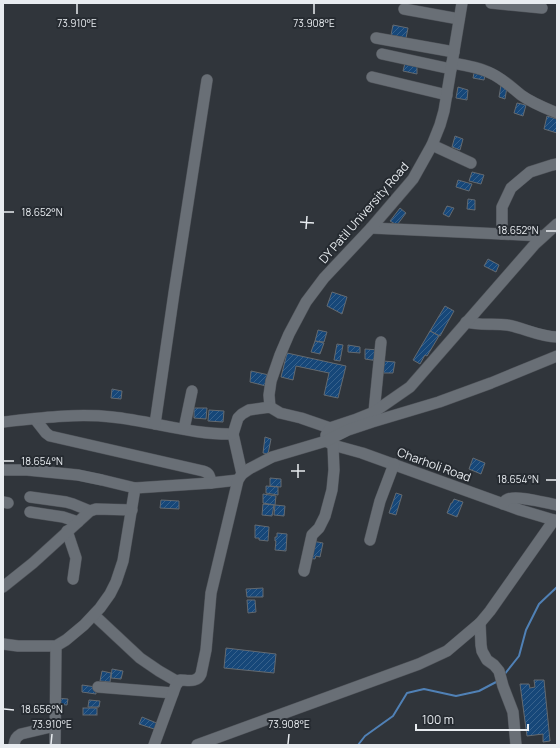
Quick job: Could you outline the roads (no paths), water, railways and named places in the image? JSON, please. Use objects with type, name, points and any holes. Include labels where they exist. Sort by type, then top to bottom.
[{"type":"street","name":"DY Patil University Road","points":[[270,407],[269,395],[280,355],[306,302],[324,278],[414,179],[432,145],[440,125],[447,95],[462,3]]},
{"type":"street","points":[[491,3],[542,8]]},
{"type":"street","points":[[404,9],[459,19]]},
{"type":"street","points":[[376,38],[489,72],[503,80],[531,101],[557,113]]},
{"type":"street","points":[[382,54],[453,61]]},
{"type":"street","points":[[372,76],[447,95]]},
{"type":"street","points":[[155,424],[172,301],[207,80]]},
{"type":"street","points":[[432,145],[471,163]]},
{"type":"street","points":[[502,234],[502,207],[511,188],[530,172],[552,164],[557,164]]},
{"type":"street","points":[[154,745],[178,682],[180,680],[197,680],[201,674],[206,650],[211,593],[240,477],[232,434],[238,418],[250,410],[270,407],[280,413],[301,418],[330,428],[374,412],[410,387],[535,244],[557,224]]},
{"type":"street","points":[[371,228],[543,236]]},
{"type":"street","points":[[466,322],[481,325],[506,325],[547,336],[557,337]]},
{"type":"street","points":[[374,412],[381,342]]},
{"type":"street","points":[[3,470],[27,470],[78,475],[135,488],[210,483],[240,477],[249,469],[272,457],[329,443],[348,430],[439,402],[557,356]]},
{"type":"street","points":[[184,429],[192,391]]},
{"type":"street","points":[[3,422],[67,416],[115,417],[204,433],[232,434]]},
{"type":"street","points":[[35,419],[50,436],[203,470],[210,475],[210,483]]},
{"type":"street","points":[[304,571],[312,535],[319,528],[325,516],[332,490],[334,470],[326,435],[330,428]]},
{"type":"street","name":"Charholi Road","points":[[329,443],[394,464],[520,510],[556,521]]},
{"type":"street","points":[[370,540],[380,501],[394,464]]},
{"type":"street","points":[[3,644],[36,647],[56,646],[66,640],[94,615],[110,594],[120,572],[135,488]]},
{"type":"street","points":[[30,497],[66,502],[90,511],[132,510]]},
{"type":"street","points":[[503,504],[505,500],[513,498],[528,499],[557,505]]},
{"type":"street","points":[[3,587],[33,563],[90,511]]},
{"type":"street","points":[[30,512],[63,517],[78,522]]},
{"type":"street","points":[[196,745],[419,664],[447,651],[480,623],[556,521]]},
{"type":"street","points":[[67,531],[76,558],[73,578]]},
{"type":"street","points":[[94,615],[140,658],[178,682]]},
{"type":"street","points":[[480,623],[482,651],[487,660],[499,671],[513,712],[516,745]]},
{"type":"street","points":[[55,745],[56,646]]},
{"type":"street","points":[[98,687],[173,693]]},
{"type":"street","points":[[14,745],[17,736],[21,734],[55,726]]},
{"type":"waterway","points":[[504,675],[519,656],[526,630],[539,604],[557,587]]},
{"type":"waterway","points":[[358,745],[365,736],[393,716],[407,693],[424,689],[456,696],[479,691],[498,681]]}]
